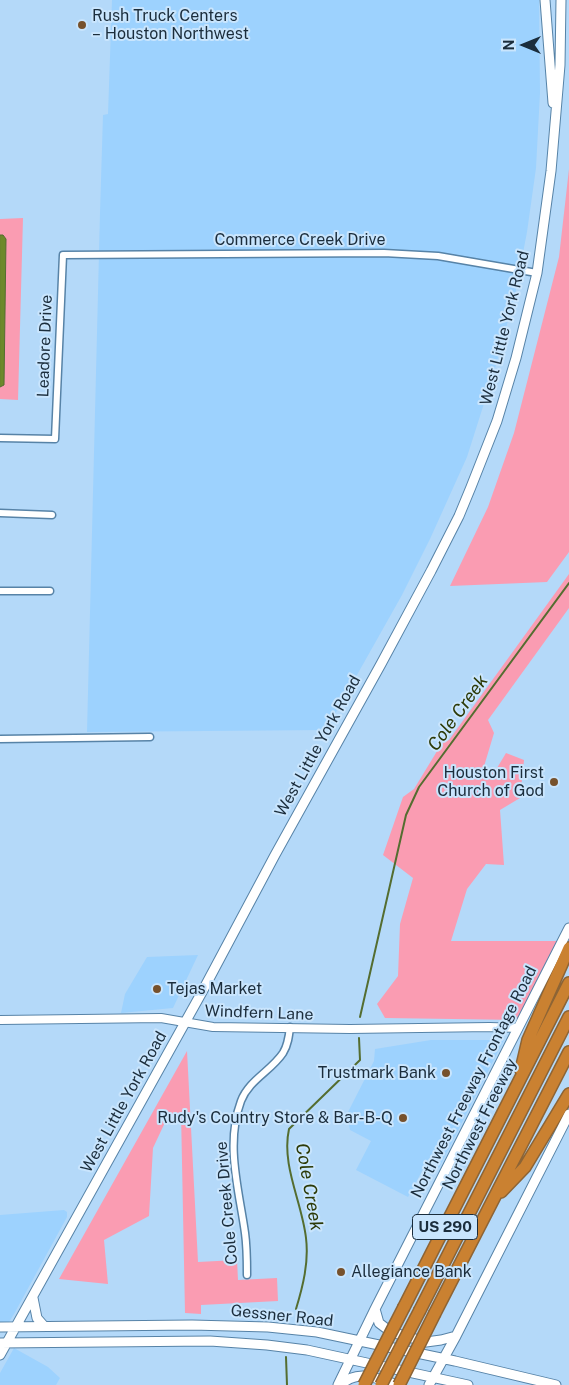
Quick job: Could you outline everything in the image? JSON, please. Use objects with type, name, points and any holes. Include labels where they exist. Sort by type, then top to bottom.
[{"type":"highway","points":[[517,1086],[528,1040],[569,948]]},
{"type":"highway","name":"Northwest Freeway","points":[[364,1385],[569,983]]},
{"type":"highway","points":[[381,1385],[569,1017]]},
{"type":"highway","name":"US 290","points":[[399,1385],[569,1052]]},
{"type":"highway","points":[[491,1203],[525,1167],[569,1094]]},
{"type":"main road","name":"West Little York Road","points":[[545,0],[551,90],[555,113]]},
{"type":"main road","name":"West Little York Road","points":[[0,1355],[4,1343],[33,1298],[185,1023],[275,855],[389,650],[459,516],[497,421],[516,358],[537,273],[551,171],[560,65],[561,0]]},
{"type":"main road","name":"Northwest Freeway Frontage Road","points":[[339,1385],[375,1309],[569,928]]},
{"type":"main road","points":[[431,1382],[569,1114]]},
{"type":"main road","points":[[33,1298],[37,1318],[44,1326]]},
{"type":"main road","points":[[375,1309],[379,1323],[391,1332],[426,1342],[456,1336]]},
{"type":"main road","points":[[133,1325],[133,1342]]},
{"type":"main road","points":[[220,1326],[220,1342]]},
{"type":"main road","name":"Gessner Road","points":[[0,1327],[220,1326],[268,1327],[317,1332],[444,1360],[530,1382],[556,1385]]},
{"type":"main road","name":"Gessner Road","points":[[4,1343],[220,1342],[307,1350],[431,1382],[468,1385]]},
{"type":"main road","points":[[339,1385],[354,1376],[362,1375],[399,1385]]},
{"type":"street","name":"Commerce Creek Drive","points":[[62,255],[384,253],[438,256],[537,273]]},
{"type":"street","name":"Leadore Drive","points":[[0,438],[54,440],[62,255]]},
{"type":"street","points":[[0,513],[52,515]]},
{"type":"street","points":[[0,591],[50,591]]},
{"type":"street","points":[[0,739],[150,737]]},
{"type":"street","name":"Windfern Lane","points":[[0,1020],[161,1018],[213,1027],[359,1029],[490,1026],[518,1028]]},
{"type":"street","name":"Cole Creek Drive","points":[[247,1275],[245,1234],[237,1191],[235,1165],[234,1140],[236,1123],[245,1093],[253,1082],[281,1055],[287,1044],[290,1027]]},
{"type":"shaded area","points":[[112,0],[539,0],[540,93],[536,168],[527,232],[515,295],[494,372],[467,457],[430,539],[402,595],[326,730],[87,732],[103,115],[108,114]]},
{"type":"shaded area","points":[[569,169],[569,552],[547,582],[450,586],[488,507],[514,433],[559,257]]},
{"type":"shaded area","points":[[23,218],[18,400],[0,399],[0,219]]},
{"type":"shaded area","points":[[0,235],[3,235],[6,239],[4,385],[0,387]]},
{"type":"shaded area","points":[[569,574],[569,608],[488,720],[494,733],[482,773],[497,768],[506,753],[524,760],[520,798],[500,810],[504,865],[486,864],[467,889],[451,941],[558,941],[520,1020],[385,1018],[377,1004],[398,976],[400,924],[413,878],[383,855],[403,797],[414,789],[442,743],[449,740]]},
{"type":"shaded area","points":[[198,955],[173,1008],[121,1013],[125,994],[147,957]]},
{"type":"shaded area","points":[[431,1040],[504,1040],[439,1168],[427,1162],[408,1197],[356,1170],[371,1141],[350,1130],[347,1114],[374,1061],[375,1049]]},
{"type":"shaded area","points":[[187,1051],[198,1262],[237,1260],[238,1280],[277,1278],[278,1301],[201,1305],[201,1314],[185,1313],[181,1112],[168,1116],[153,1148],[149,1216],[104,1240],[108,1284],[59,1279]]},
{"type":"shaded area","points":[[64,1210],[67,1212],[67,1217],[14,1314],[9,1322],[0,1324],[0,1215]]},
{"type":"shaded area","points":[[14,1348],[48,1367],[60,1378],[56,1385],[0,1385],[0,1373]]},
{"type":"waterway","name":"Cole Creek","points":[[360,1017],[406,815],[419,787],[569,583]]},
{"type":"waterway","name":"Cole Creek","points":[[296,1309],[305,1274],[307,1247],[304,1224],[290,1170],[287,1143],[289,1129],[360,1060],[359,1038]]},
{"type":"waterway","name":"Cole Creek","points":[[286,1357],[287,1385]]},
{"type":"place","name":"Rush Truck Centers – Houston Northwest","points":[[82,25]]},
{"type":"place","name":"Houston First Church of God","points":[[554,782]]},
{"type":"place","name":"Tejas Market","points":[[157,989]]},
{"type":"place","name":"Trustmark Bank","points":[[446,1073]]},
{"type":"place","name":"Rudy's Country Store & Bar-B-Q","points":[[403,1118]]},
{"type":"place","name":"Allegiance Bank","points":[[341,1272]]}]
